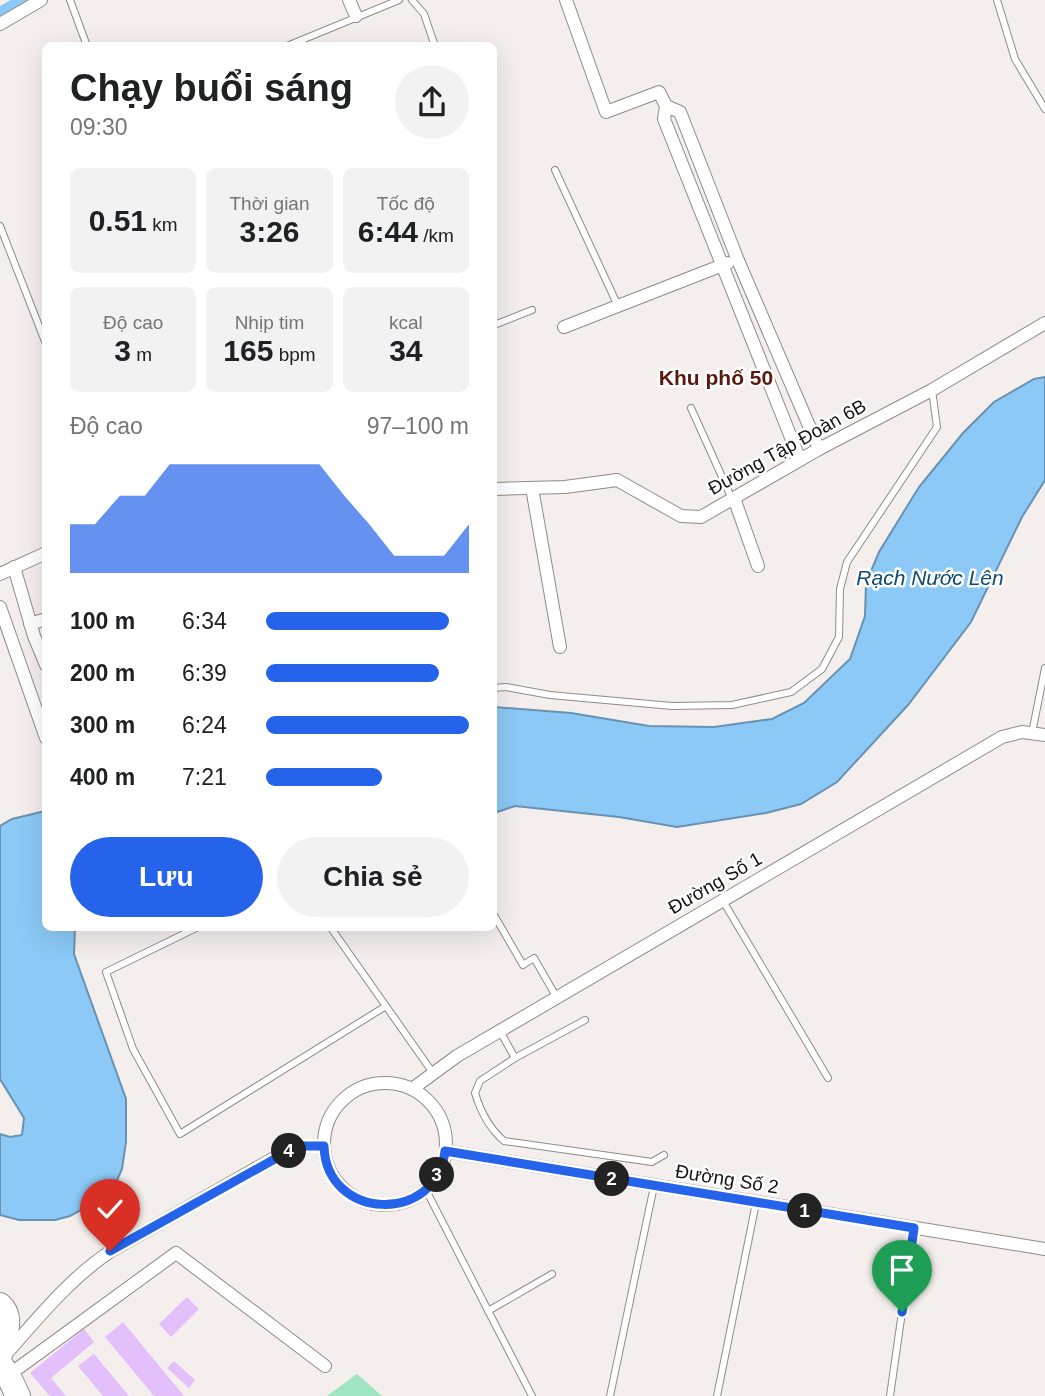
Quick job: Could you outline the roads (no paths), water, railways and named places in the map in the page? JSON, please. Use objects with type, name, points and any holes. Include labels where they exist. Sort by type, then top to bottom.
[{"type":"highway","points":[[0,1305],[8,1320],[5,1376]]},
{"type":"street","points":[[0,24],[41,0]]},
{"type":"street","points":[[349,0],[356,16]]},
{"type":"street","points":[[566,0],[606,112],[659,92],[666,106],[664,119],[800,460]]},
{"type":"street","points":[[666,106],[680,112],[737,258],[819,449]]},
{"type":"street","points":[[564,327],[723,266],[737,258]]},
{"type":"street","name":"Đường Tập Đoàn 6B","points":[[497,489],[565,487],[617,480],[681,516],[701,517],[819,449],[932,390],[1045,323]]},
{"type":"street","points":[[532,488],[560,646]]},
{"type":"street","points":[[733,499],[758,566]]},
{"type":"street","points":[[0,573],[42,555]]},
{"type":"street","points":[[14,567],[42,655]]},
{"type":"street","points":[[0,607],[42,727]]},
{"type":"street","points":[[30,624],[42,620]]},
{"type":"street","name":"Đường Số 1","points":[[412,1089],[457,1056],[1002,737],[1022,732],[1038,734]]},
{"type":"street","points":[[387,1083],[412,1089],[423,1096],[440,1117],[444,1129],[445,1151],[441,1168],[426,1190],[415,1198],[389,1205],[363,1202],[351,1196],[333,1177],[327,1166],[324,1146],[326,1126],[331,1114],[349,1094],[361,1088],[387,1083]]},
{"type":"street","points":[[5,1376],[71,1281],[88,1266],[283,1153],[298,1146],[324,1146]]},
{"type":"street","name":"Đường Số 2","points":[[445,1151],[1045,1249]]},
{"type":"street","points":[[5,1376],[176,1253],[325,1366]]},
{"type":"lane","points":[[70,0],[86,42]]},
{"type":"lane","points":[[296,42],[399,0]]},
{"type":"lane","points":[[412,0],[424,14],[434,42]]},
{"type":"lane","points":[[997,0],[1015,59],[1045,109]]},
{"type":"lane","points":[[555,170],[618,306]]},
{"type":"lane","points":[[0,226],[42,334]]},
{"type":"lane","points":[[497,324],[533,310]]},
{"type":"lane","points":[[497,688],[671,706],[732,705],[791,692],[822,669],[839,637],[840,589],[847,562],[937,427],[932,390]]},
{"type":"lane","points":[[691,408],[733,499]]},
{"type":"lane","points":[[1038,734],[1045,668]]},
{"type":"lane","points":[[723,901],[828,1078]]},
{"type":"lane","points":[[497,920],[523,965],[534,958],[557,998]]},
{"type":"lane","points":[[189,931],[106,972],[133,1049],[180,1134],[386,1006]]},
{"type":"lane","points":[[333,931],[433,1073]]},
{"type":"lane","points":[[585,1020],[515,1058],[480,1082],[475,1093],[479,1105],[497,1135],[504,1141],[652,1162],[664,1155]]},
{"type":"lane","points":[[500,1031],[515,1058]]},
{"type":"lane","points":[[610,1396],[653,1186]]},
{"type":"lane","points":[[426,1190],[532,1396]]},
{"type":"lane","points":[[717,1396],[756,1203]]},
{"type":"lane","points":[[890,1396],[914,1228]]},
{"type":"lane","points":[[488,1311],[552,1274]]},
{"type":"water","name":"Rạch Nước Lên","points":[[1045,377],[1045,480],[1022,517],[971,622],[908,705],[837,782],[801,804],[766,813],[677,827],[619,817],[515,806],[497,812],[497,707],[571,713],[649,726],[714,727],[772,719],[804,703],[850,659],[865,616],[866,583],[879,552],[919,487],[963,433],[994,402],[1034,379]]},
{"type":"water","points":[[42,812],[42,931],[75,931],[74,954],[126,1099],[126,1142],[122,1169],[114,1187],[94,1203],[70,1216],[55,1220],[19,1220],[0,1215],[0,1134],[10,1137],[22,1135],[24,1118],[0,1079],[0,826],[12,819]]},
{"type":"waterway","points":[[0,14],[25,0]]},
{"type":"district","name":"Khu phố 50","points":[[716,377]]}]
